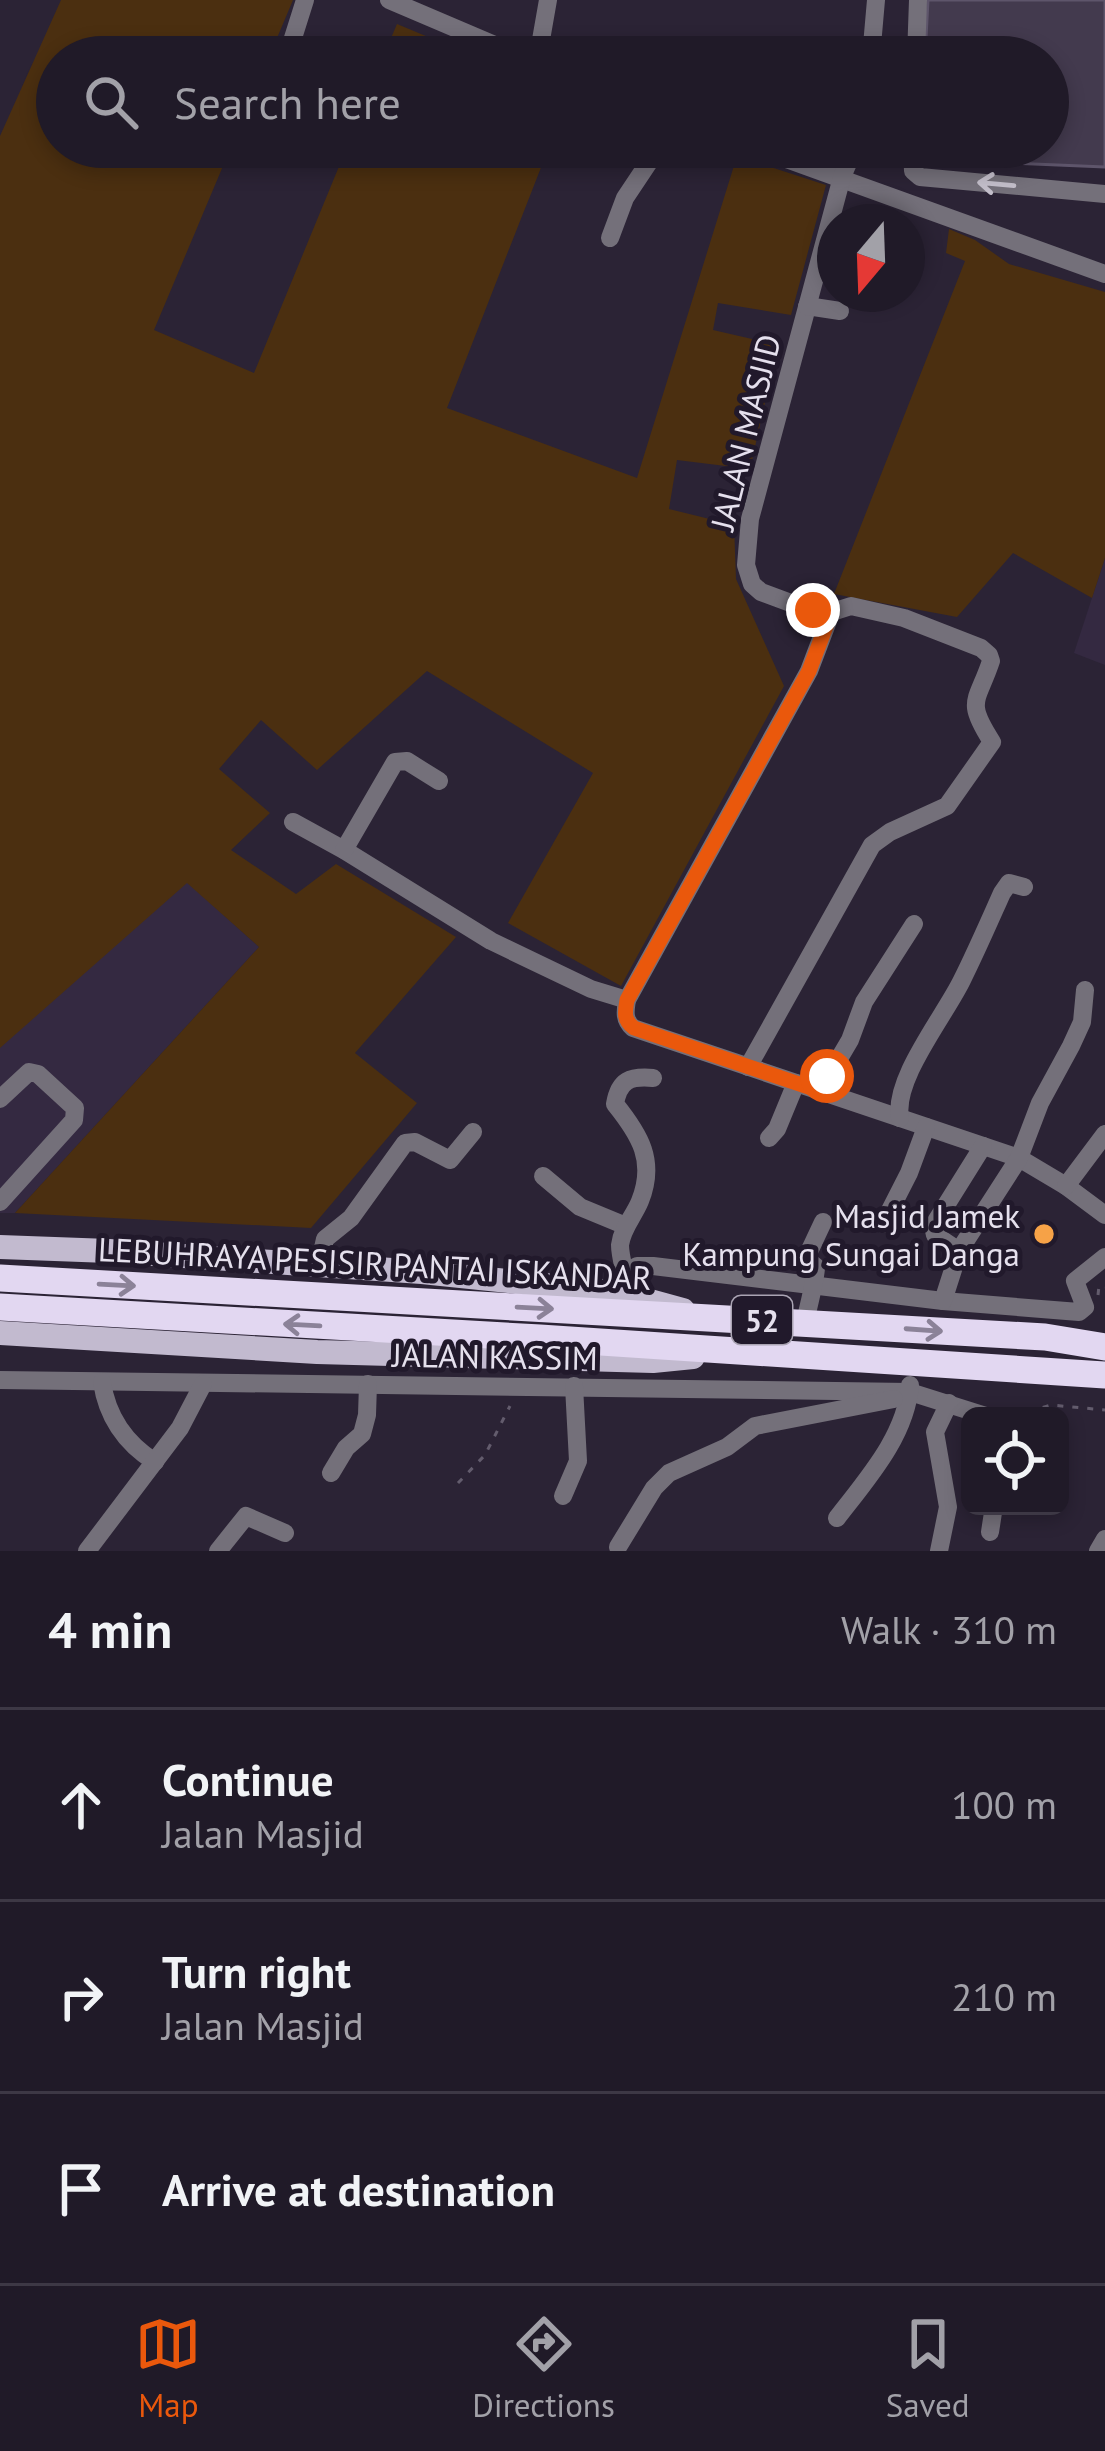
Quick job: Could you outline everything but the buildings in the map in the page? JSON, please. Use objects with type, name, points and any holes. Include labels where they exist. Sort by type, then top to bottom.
[{"type":"highway","name":"LEBUHRAYA PESISIR PANTAI ISKANDAR","points":[[0,1278],[806,1322],[1045,1337],[1105,1347]]},
{"type":"highway","name":"LEBUHRAYA PESISIR PANTAI ISKANDAR","points":[[0,1307],[1105,1375]]},
{"type":"highway","points":[[1045,1337],[1105,1334]]},
{"type":"main road","points":[[0,1234],[109,1251]]},
{"type":"main road","points":[[0,1247],[623,1283],[706,1316]]},
{"type":"main road","points":[[0,1333],[317,1352],[653,1360],[758,1352]]},
{"type":"street","points":[[294,36],[305,0]]},
{"type":"street","points":[[393,0],[472,36]]},
{"type":"street","points":[[418,14],[434,0]]},
{"type":"street","points":[[542,36],[548,0]]},
{"type":"street","points":[[873,36],[876,0]]},
{"type":"street","points":[[917,36],[918,0]]},
{"type":"street","points":[[610,238],[625,198],[645,168]]},
{"type":"street","points":[[815,168],[1105,274]]},
{"type":"street","name":"JALAN MASJID","points":[[823,614],[761,592],[752,584],[746,565],[750,519],[846,168]]},
{"type":"street","points":[[913,168],[920,177],[1105,194]]},
{"type":"street","points":[[807,306],[817,308]]},
{"type":"street","points":[[748,1067],[872,844],[946,806],[992,742],[976,718],[975,701],[991,661],[981,648],[922,624],[866,609],[850,606],[823,614],[828,621],[809,671],[627,1000],[625,1017],[634,1028],[748,1067],[1019,1158],[1105,1214]]},
{"type":"street","points":[[344,850],[394,762],[407,761],[439,781]]},
{"type":"street","points":[[292,822],[491,941],[627,1000]]},
{"type":"street","points":[[900,1118],[897,1103],[909,1073],[960,983],[1002,893],[1009,884],[1024,887]]},
{"type":"street","points":[[820,1091],[850,1040],[864,1002],[914,924]]},
{"type":"street","points":[[943,1301],[959,1251],[1019,1158],[1040,1102],[1082,1022],[1085,990]]},
{"type":"street","points":[[0,1100],[28,1072],[38,1074],[76,1114],[0,1202]]},
{"type":"street","points":[[623,1283],[620,1243],[641,1198],[647,1167],[644,1146],[615,1104],[624,1082],[653,1078]]},
{"type":"street","points":[[769,1138],[796,1083]]},
{"type":"street","points":[[883,1224],[901,1167],[926,1127]]},
{"type":"street","points":[[320,1266],[325,1240],[351,1218],[400,1147],[415,1142],[450,1160],[473,1132]]},
{"type":"street","points":[[1066,1186],[1105,1134]]},
{"type":"street","points":[[959,1251],[934,1234],[933,1226],[983,1146]]},
{"type":"street","points":[[543,1175],[580,1207],[626,1226]]},
{"type":"street","points":[[806,1322],[817,1271],[808,1254],[823,1222]]},
{"type":"street","points":[[1090,1306],[1085,1307],[1075,1281],[1105,1257]]},
{"type":"street","points":[[623,1283],[637,1266],[653,1266],[943,1301],[1075,1312],[1090,1306]]},
{"type":"street","points":[[316,1384],[317,1352]]},
{"type":"street","points":[[836,1518],[894,1438],[910,1392],[910,1362]]},
{"type":"street","name":"JALAN KASSIM","points":[[0,1380],[910,1392],[962,1407]]},
{"type":"street","points":[[102,1382],[105,1403],[117,1426],[138,1451],[155,1462]]},
{"type":"street","points":[[86,1551],[180,1428],[203,1384]]},
{"type":"street","points":[[331,1473],[346,1448],[362,1434],[368,1384]]},
{"type":"street","points":[[563,1496],[578,1461],[574,1386]]},
{"type":"street","points":[[618,1547],[654,1487],[669,1473],[727,1447],[755,1426],[880,1403],[910,1392]]},
{"type":"street","points":[[939,1551],[948,1508],[935,1432],[949,1402]]},
{"type":"street","points":[[990,1532],[993,1515]]},
{"type":"street","points":[[218,1551],[246,1516],[285,1533]]},
{"type":"street","points":[[1098,1551],[1105,1539]]},
{"type":"path","points":[[1090,1306],[1099,1286],[1105,1287]]},
{"type":"path","points":[[458,1484],[485,1455],[503,1423],[510,1406],[506,1387]]},
{"type":"path","points":[[1044,1407],[1105,1409]]},
{"type":"shaded area","points":[[61,0],[293,0],[278,36],[45,36]]},
{"type":"shaded area","points":[[397,24],[426,36],[392,36]]},
{"type":"shaded area","points":[[36,56],[36,168],[222,168],[154,330],[254,373],[338,168],[541,168],[447,408],[637,478],[733,168],[774,168],[826,185],[817,204],[791,315],[718,303],[713,330],[778,345],[750,469],[677,460],[669,509],[734,525],[736,579],[784,686],[621,986],[508,923],[593,773],[427,671],[317,770],[261,720],[219,769],[270,813],[231,850],[296,894],[336,864],[456,937],[355,1053],[417,1103],[311,1228],[15,1213],[259,947],[187,883],[0,1048],[0,136]]},
{"type":"shaded area","points":[[949,229],[1009,264],[1105,292],[1105,558],[1092,598],[1013,553],[957,617],[834,594],[965,261],[946,253]]},
{"type":"shaded area","points":[[1105,558],[1105,665],[1074,653]]},
{"type":"shaded area","points":[[187,882],[259,947],[15,1213],[0,1213],[0,1041]]},
{"type":"place","name":"Masjid Jamek Kampung Sungai Danga","points":[[1044,1234]]},
{"type":"route","points":[[813,610],[828,621],[809,671],[627,1000],[625,1017],[634,1028],[820,1091],[827,1076]]}]
